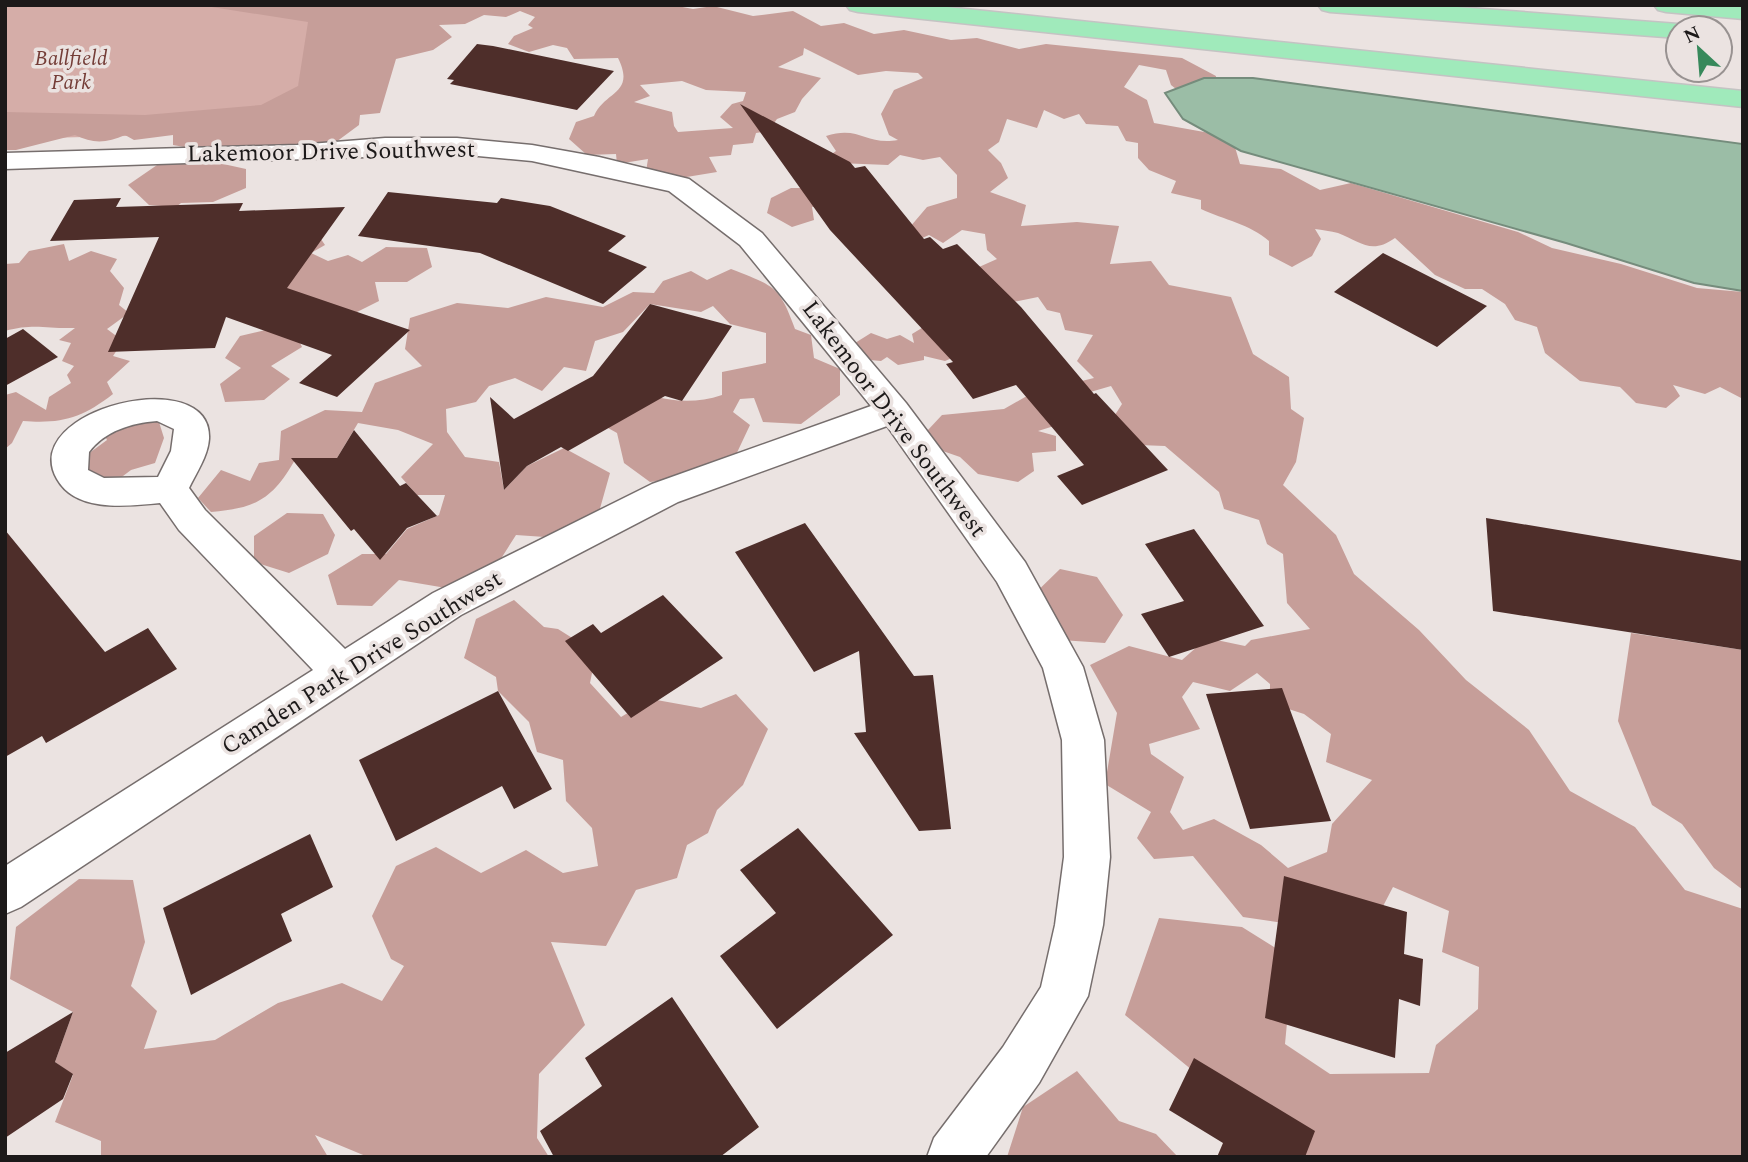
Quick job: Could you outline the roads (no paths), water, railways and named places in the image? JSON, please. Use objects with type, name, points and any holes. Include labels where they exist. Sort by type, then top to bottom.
[{"type":"highway","points":[[858,5],[1743,99]]},
{"type":"highway","points":[[1330,5],[1664,30]]},
{"type":"highway","points":[[1666,5],[1743,12]]},
{"type":"street","name":"Lakemoor Drive Southwest","points":[[5,161],[457,146],[532,153],[599,165],[679,186],[751,239],[894,411],[1011,572],[1063,667],[1083,740],[1087,857],[1079,925],[1063,996],[1021,1065],[953,1157]]},
{"type":"street","name":"Camden Park Drive Southwest","points":[[5,892],[447,604],[665,493],[894,411]]},
{"type":"street","points":[[170,489],[192,520],[341,671]]},
{"type":"park label","name":"Ballfield Park","points":[[71,71]]}]
